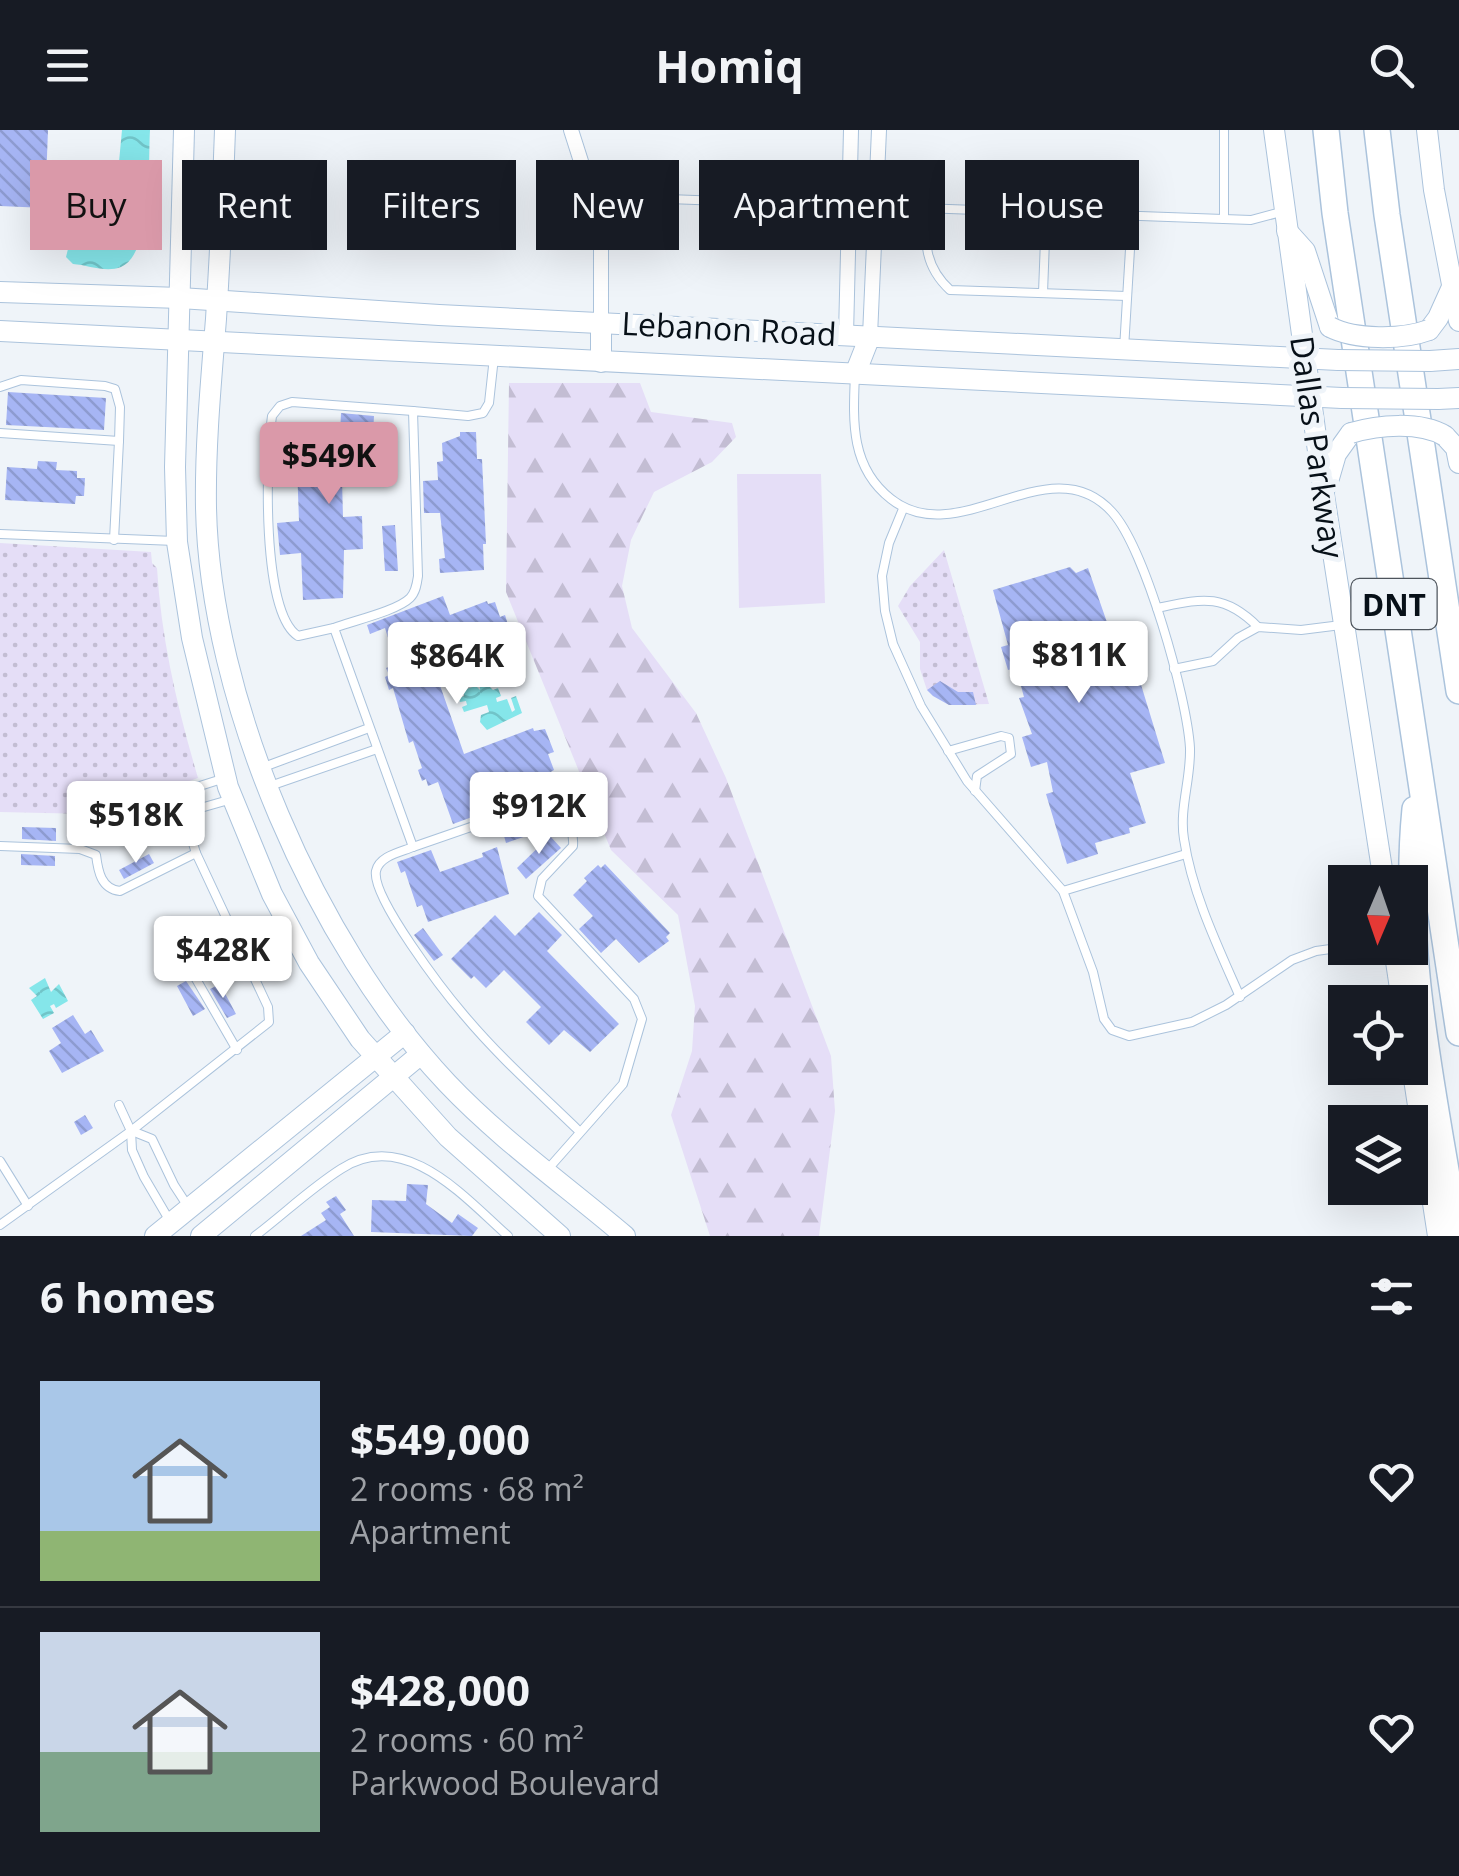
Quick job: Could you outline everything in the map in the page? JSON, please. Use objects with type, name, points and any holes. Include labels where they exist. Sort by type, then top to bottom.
[{"type":"highway","name":"DNT","points":[[1326,130],[1335,213],[1459,1034]]},
{"type":"highway","name":"DNT","points":[[1377,130],[1459,691]]},
{"type":"highway","points":[[1419,772],[1410,860],[1424,1028],[1457,1236]]},
{"type":"main road","points":[[184,130],[177,542],[192,638],[232,799],[272,894],[308,963],[374,1059],[448,1137],[560,1236]]},
{"type":"main road","points":[[225,130],[207,457],[209,548],[232,672],[263,778],[334,929],[421,1054],[509,1143],[624,1236]]},
{"type":"main road","name":"Dallas Parkway","points":[[1274,130],[1324,495],[1381,865]]},
{"type":"main road","points":[[1427,130],[1434,190],[1459,321]]},
{"type":"main road","points":[[1286,221],[1305,251],[1330,327],[1344,334],[1415,335],[1429,330],[1452,287]]},
{"type":"main road","name":"Lebanon Road","points":[[0,292],[180,298],[1338,360],[1459,359]]},
{"type":"main road","points":[[600,362],[601,321]]},
{"type":"main road","name":"Lebanon Road","points":[[0,331],[1342,398],[1449,398]]},
{"type":"main road","points":[[846,335],[855,374]]},
{"type":"main road","points":[[855,374],[870,336]]},
{"type":"main road","points":[[1324,495],[1336,454],[1351,433],[1372,427],[1433,429],[1456,448],[1459,463]]},
{"type":"main road","points":[[225,778],[263,778]]},
{"type":"main road","points":[[232,799],[263,778]]},
{"type":"main road","points":[[168,1232],[189,1208],[405,1032]]},
{"type":"main road","points":[[189,1208],[204,1234],[421,1054]]},
{"type":"main road","points":[[1415,1085],[1438,1236]]},
{"type":"street","points":[[571,130],[580,160]]},
{"type":"street","points":[[850,160],[851,130]]},
{"type":"street","points":[[877,160],[878,130]]},
{"type":"street","points":[[601,250],[601,321]]},
{"type":"street","points":[[846,335],[847,250]]},
{"type":"street","points":[[870,336],[874,250]]},
{"type":"lane","points":[[1224,130],[1224,219]]},
{"type":"lane","points":[[1139,216],[1286,221]]},
{"type":"lane","points":[[926,250],[930,266],[950,290],[1127,296]]},
{"type":"lane","points":[[1043,293],[1045,250]]},
{"type":"lane","points":[[1124,348],[1130,250]]},
{"type":"lane","points":[[413,411],[416,589],[409,600],[396,606],[304,636],[293,633],[278,602],[268,502],[272,416],[280,406],[292,402],[413,411],[468,416],[483,413],[489,403],[494,357]]},
{"type":"lane","points":[[855,374],[853,423],[858,453],[873,482],[903,509],[926,516],[954,515],[1051,488],[1080,492],[1105,504],[1124,526],[1157,608],[1190,746],[1182,818],[1186,854],[1214,937],[1240,996]]},
{"type":"lane","points":[[0,387],[21,380],[114,389],[120,407],[114,540]]},
{"type":"lane","points":[[0,433],[119,441]]},
{"type":"lane","points":[[903,509],[885,557],[882,590],[906,675],[948,752],[975,791],[1063,891],[1104,1019],[1120,1035],[1147,1034],[1180,1026],[1240,996],[1292,960],[1328,950]]},
{"type":"lane","points":[[0,534],[177,542]]},
{"type":"lane","points":[[1157,608],[1205,598],[1247,616],[1258,627]]},
{"type":"lane","points":[[1174,670],[1213,660],[1258,627],[1300,630],[1344,625]]},
{"type":"lane","points":[[334,628],[414,848]]},
{"type":"lane","points":[[263,778],[369,728]]},
{"type":"lane","points":[[948,752],[1001,736],[1009,738],[1011,754],[977,776],[975,791]]},
{"type":"lane","points":[[263,778],[377,750]]},
{"type":"lane","points":[[0,1225],[265,1028],[270,1015],[196,853],[183,813],[181,793],[225,778]]},
{"type":"lane","points":[[183,813],[232,799]]},
{"type":"lane","points":[[547,1171],[623,1084],[642,1019],[634,999],[538,896],[542,879],[573,846],[573,834],[563,809],[540,803],[384,859],[376,880],[385,905],[463,1015],[579,1130]]},
{"type":"lane","points":[[0,846],[80,849],[96,854],[104,882],[108,888],[120,891],[196,853]]},
{"type":"lane","points":[[1063,891],[1186,854]]},
{"type":"lane","points":[[234,938],[200,955],[194,967],[196,978],[236,1050]]},
{"type":"lane","points":[[118,1105],[131,1131],[132,1150],[168,1232]]},
{"type":"lane","points":[[131,1131],[152,1139],[189,1208]]},
{"type":"lane","points":[[255,1236],[343,1167],[383,1158],[426,1166],[508,1236]]},
{"type":"lane","points":[[0,1161],[28,1206]]},
{"type":"green space","points":[[509,383],[640,383],[651,412],[732,423],[736,437],[712,462],[654,492],[631,540],[622,586],[632,628],[696,713],[726,778],[831,1056],[835,1111],[819,1236],[710,1236],[671,1115],[692,1051],[695,1006],[678,915],[611,850],[506,592]]},
{"type":"green space","points":[[737,474],[821,474],[825,603],[739,608]]},
{"type":"green space","points":[[0,543],[151,552],[157,568],[172,674],[198,778],[166,789],[178,816],[0,812]]},
{"type":"green space","points":[[944,550],[989,704],[949,705],[927,690],[920,669],[920,642],[898,606],[910,586]]},
{"type":"water","points":[[122,130],[150,130],[149,160],[119,160]]},
{"type":"water","points":[[68,250],[136,250],[115,269],[73,264],[66,257]]},
{"type":"water","points":[[486,683],[493,690],[498,688],[501,696],[496,698],[497,702],[507,699],[512,712],[515,710],[511,698],[516,696],[522,713],[487,730],[480,722],[481,715],[489,712],[487,705],[464,712],[466,701],[460,702],[459,698],[464,696],[463,690],[476,686],[480,690],[480,685]]},
{"type":"water","points":[[45,978],[51,992],[59,984],[68,1001],[56,1008],[54,1004],[50,1006],[54,1013],[43,1019],[31,1000],[37,996],[29,988]]},
{"type":"building","points":[[0,130],[48,130],[47,160],[30,160],[30,207],[0,206]]},
{"type":"building","points":[[8,392],[106,398],[104,430],[6,425]]},
{"type":"building","points":[[341,413],[374,416],[373,434],[386,436],[387,451],[360,452],[361,479],[342,480],[343,517],[362,516],[363,549],[344,550],[343,598],[303,600],[301,553],[280,555],[277,523],[299,521],[297,465],[309,464],[308,436],[340,435]]},
{"type":"building","points":[[460,432],[476,432],[477,459],[482,459],[484,570],[440,573],[439,559],[445,558],[440,513],[424,513],[423,481],[438,480],[442,443],[460,436]]},
{"type":"building","points":[[38,461],[57,462],[56,470],[77,471],[77,478],[85,478],[84,496],[76,496],[75,504],[5,500],[7,467],[37,469]]},
{"type":"building","points":[[395,525],[398,571],[385,571],[382,526]]},
{"type":"building","points":[[1070,567],[1076,573],[1088,568],[1109,628],[1115,626],[1120,642],[1127,639],[1165,763],[1130,773],[1146,823],[1129,828],[1130,833],[1095,843],[1098,854],[1067,864],[1046,794],[1053,792],[1047,762],[1031,767],[1022,737],[1032,734],[1019,698],[1024,697],[1016,668],[1008,670],[1001,647],[1008,645],[993,590]]},
{"type":"building","points":[[443,596],[450,615],[487,601],[495,602],[500,617],[505,615],[512,637],[503,642],[504,646],[435,671],[464,754],[533,728],[545,729],[554,752],[548,754],[554,770],[539,779],[544,792],[513,803],[508,790],[479,800],[483,813],[453,824],[438,782],[428,786],[426,779],[422,781],[413,741],[409,743],[393,688],[389,690],[386,668],[396,664],[385,628],[370,634],[367,625]]},
{"type":"building","points":[[940,681],[958,692],[973,692],[976,705],[949,705],[933,696],[927,690]]},
{"type":"building","points":[[545,814],[550,828],[506,843],[502,829]]},
{"type":"building","points":[[22,827],[56,828],[56,841],[22,839]]},
{"type":"building","points":[[550,836],[561,848],[526,879],[517,868]]},
{"type":"building","points":[[497,847],[509,894],[428,922],[397,862],[431,850],[440,872],[483,857],[482,853]]},
{"type":"building","points":[[21,854],[55,856],[55,866],[21,865]]},
{"type":"building","points":[[149,854],[154,863],[124,879],[119,870]]},
{"type":"building","points":[[605,864],[670,933],[666,937],[669,941],[639,963],[616,939],[601,953],[579,929],[593,916],[573,895],[587,881],[584,878],[598,865],[601,868]]},
{"type":"building","points":[[539,912],[562,935],[547,951],[619,1024],[590,1052],[564,1030],[549,1045],[526,1022],[541,1007],[504,970],[486,988],[451,959],[495,915],[515,936]]},
{"type":"building","points":[[423,928],[443,955],[434,961],[414,935]]},
{"type":"building","points":[[200,933],[205,942],[176,959],[170,950]]},
{"type":"building","points":[[186,981],[205,1009],[193,1016],[177,986]]},
{"type":"building","points":[[220,984],[236,1014],[227,1018],[210,989]]},
{"type":"building","points":[[73,1015],[85,1034],[91,1030],[104,1051],[62,1073],[49,1051],[61,1043],[52,1028]]},
{"type":"building","points":[[85,1115],[93,1128],[81,1135],[74,1122]]},
{"type":"building","points":[[407,1184],[428,1185],[426,1204],[452,1223],[458,1214],[478,1228],[472,1236],[371,1232],[372,1200],[406,1201]]},
{"type":"building","points":[[336,1196],[346,1210],[340,1214],[354,1236],[301,1236],[326,1220],[321,1213],[330,1207],[326,1202]]}]
